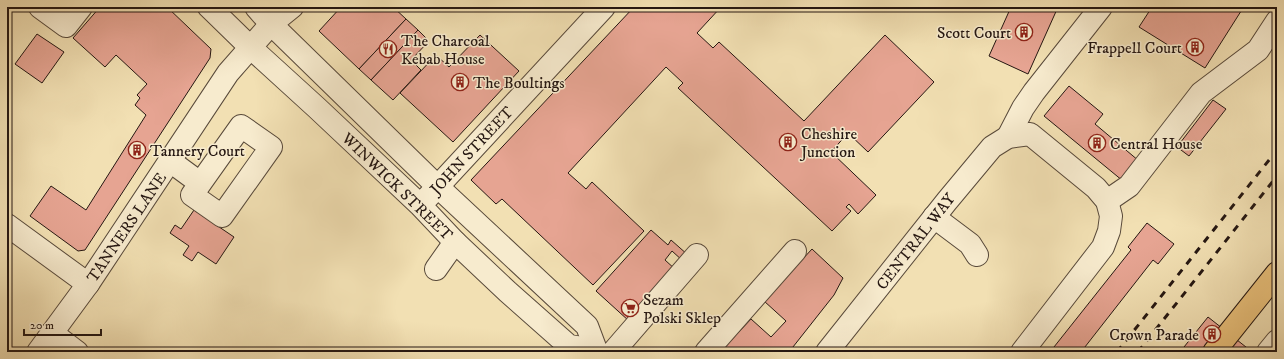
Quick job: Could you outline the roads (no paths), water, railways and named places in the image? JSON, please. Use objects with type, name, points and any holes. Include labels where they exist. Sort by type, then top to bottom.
[{"type":"highway","points":[[1214,352],[1277,274]]},
{"type":"street","points":[[40,7],[66,26],[81,7]]},
{"type":"street","name":"WINWICK STREET","points":[[209,7],[250,48],[318,108],[420,205],[455,242],[508,292],[569,346],[602,351]]},
{"type":"street","name":"WINWICK STREET","points":[[256,7],[271,24],[437,186],[587,326],[602,351]]},
{"type":"street","name":"TANNERS LANE","points":[[38,352],[88,284],[228,74],[271,24],[292,7]]},
{"type":"street","name":"JOHN STREET","points":[[420,205],[604,7]]},
{"type":"street","name":"CENTRAL WAY","points":[[1008,137],[1023,108],[1034,92],[1101,7]]},
{"type":"street","points":[[1022,352],[1103,247],[1109,231],[1111,216],[1107,201],[1129,186],[1201,93],[1258,50],[1277,21]]},
{"type":"street","name":"CENTRAL WAY","points":[[828,352],[934,216],[992,147],[1008,137],[1030,134],[1096,188],[1107,201]]},
{"type":"street","points":[[170,161],[200,183]]},
{"type":"street","points":[[934,216],[970,244],[978,255]]},
{"type":"street","points":[[7,225],[88,284]]},
{"type":"street","points":[[436,269],[455,242]]},
{"type":"street","points":[[706,352],[795,251]]},
{"type":"street","points":[[602,351],[697,255]]},
{"type":"street","points":[[52,333],[77,352]]},
{"type":"street","points":[[1268,352],[1277,341]]},
{"type":"railway","points":[[1117,352],[1277,150]]},
{"type":"railway","points":[[1138,352],[1277,176]]},
{"type":"place","name":"Scott Court","points":[[1024,32]]},
{"type":"place","name":"Frappell Court","points":[[1195,47]]},
{"type":"place","name":"The Charcoal Kebab House","points":[[388,49]]},
{"type":"place","name":"The Boultings","points":[[460,82]]},
{"type":"place","name":"Cheshire Junction","points":[[788,142]]},
{"type":"place","name":"Central House","points":[[1097,143]]},
{"type":"place","name":"Tannery Court","points":[[137,150]]},
{"type":"place","name":"Sezam Polski Sklep","points":[[630,308]]},
{"type":"place","name":"Crown Parade","points":[[1212,334]]}]
